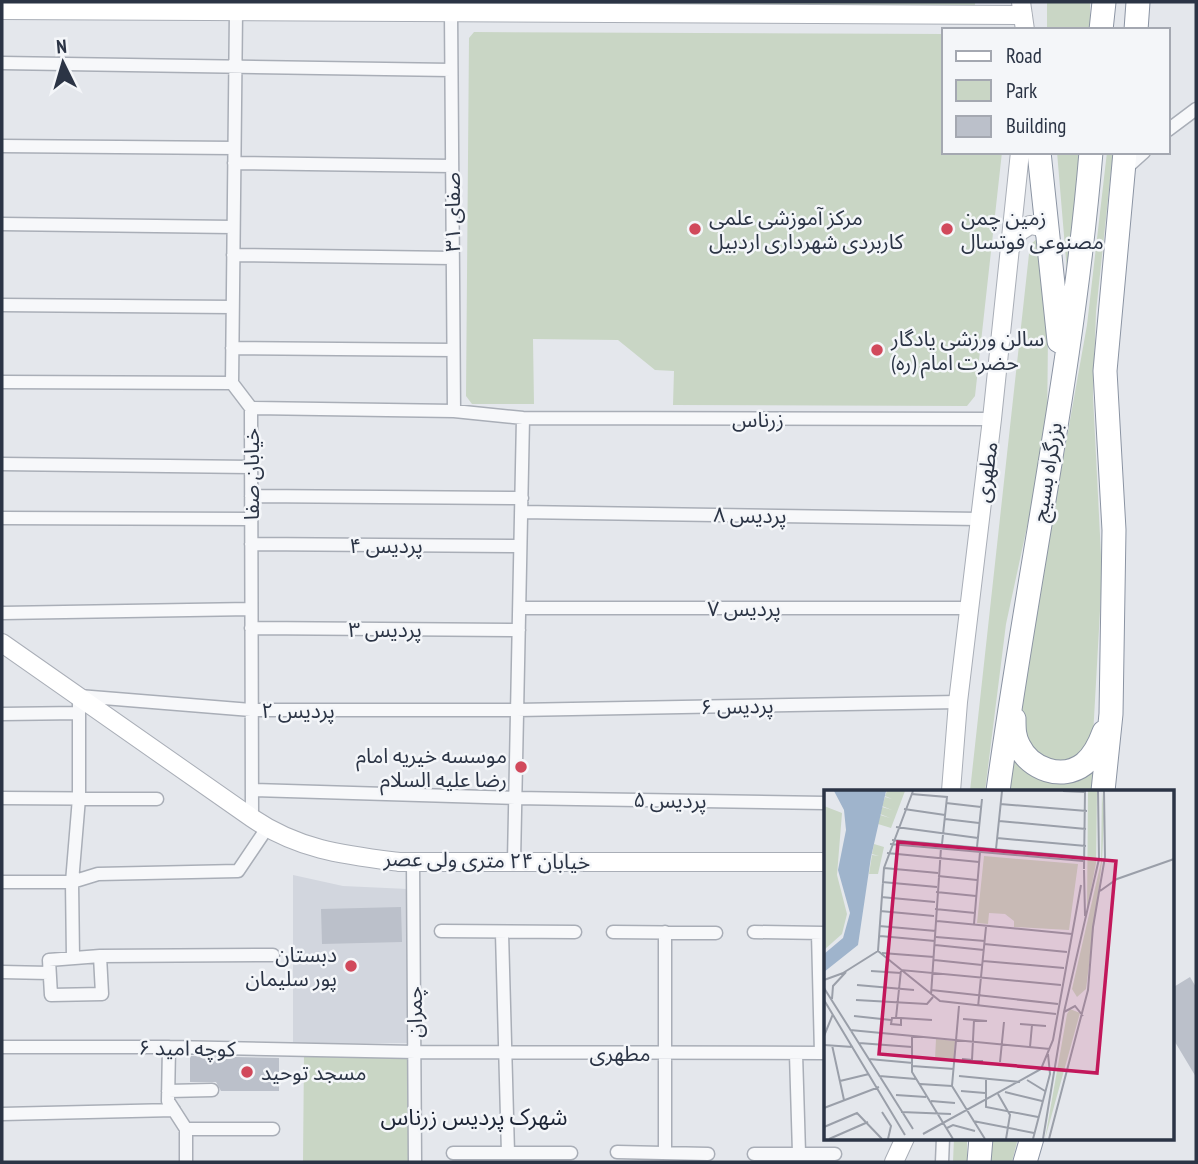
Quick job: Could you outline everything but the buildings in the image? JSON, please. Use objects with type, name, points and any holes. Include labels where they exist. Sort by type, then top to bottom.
[{"type":"highway","points":[[1101,28],[1104,2]]},
{"type":"highway","points":[[1136,28],[1138,2]]},
{"type":"highway","points":[[1039,154],[1063,377]]},
{"type":"highway","name":"بزرگراه بسیج","points":[[999,790],[1012,692],[1063,377],[1086,210],[1091,154]]},
{"type":"highway","points":[[1103,790],[1111,714],[1114,530],[1105,371],[1124,162]]},
{"type":"highway","points":[[1012,692],[1015,737],[1020,749],[1030,762],[1054,772],[1068,771],[1087,762],[1101,740],[1111,714]]},
{"type":"highway","points":[[979,1162],[981,1140]]},
{"type":"highway","points":[[1025,1162],[1031,1140]]},
{"type":"street","points":[[2,10],[236,11],[451,7],[1023,15]]},
{"type":"street","name":"صفای ۳۱","points":[[451,7],[454,411]]},
{"type":"street","points":[[2,382],[232,383],[236,11]]},
{"type":"street","points":[[2,63],[451,70]]},
{"type":"street","points":[[1170,128],[1196,109]]},
{"type":"street","points":[[2,146],[234,148]]},
{"type":"street","name":"مطهری","points":[[951,790],[968,608],[992,419],[1020,154]]},
{"type":"street","points":[[1124,162],[1140,154]]},
{"type":"street","points":[[234,163],[452,166]]},
{"type":"street","points":[[2,224],[233,227]]},
{"type":"street","points":[[1009,252],[1019,232],[1030,225],[1041,226],[1048,237]]},
{"type":"street","points":[[233,255],[452,258]]},
{"type":"street","points":[[2,305],[232,307]]},
{"type":"street","points":[[232,348],[453,350]]},
{"type":"street","name":"خیابان صفا","points":[[232,383],[251,408],[251,790],[259,823]]},
{"type":"street","name":"زرناس","points":[[251,408],[454,411],[523,418],[992,419]]},
{"type":"street","points":[[514,861],[523,418]]},
{"type":"street","points":[[2,464],[251,467]]},
{"type":"street","name":"پردیس ۸","points":[[251,496],[979,519]]},
{"type":"street","points":[[2,518],[251,519]]},
{"type":"street","name":"پردیس ۴","points":[[251,544],[520,546]]},
{"type":"street","name":"پردیس ۷","points":[[519,608],[968,608]]},
{"type":"street","points":[[2,613],[251,609]]},
{"type":"street","name":"پردیس ۳","points":[[251,628],[519,630]]},
{"type":"street","name":"خیابان ۲۴ متری ولی عصر","points":[[2,643],[79,705],[259,823],[304,846],[342,855],[413,862],[824,862]]},
{"type":"street","name":"پردیس ۶","points":[[517,710],[958,702]]},
{"type":"street","points":[[73,958],[72,882],[79,798],[79,705]]},
{"type":"street","name":"پردیس ۲","points":[[2,714],[79,705],[251,710],[517,710]]},
{"type":"street","name":"پردیس ۵","points":[[251,790],[824,803]]},
{"type":"street","points":[[2,798],[157,799]]},
{"type":"street","points":[[2,882],[72,882],[98,874],[238,871],[259,823]]},
{"type":"street","name":"چمران","points":[[413,862],[415,1162]]},
{"type":"street","points":[[440,931],[575,932]]},
{"type":"street","points":[[613,932],[716,933]]},
{"type":"street","points":[[665,932],[665,1153]]},
{"type":"street","points":[[754,932],[822,933],[823,1053]]},
{"type":"street","points":[[502,933],[508,1153]]},
{"type":"street","points":[[100,956],[102,994],[51,995],[49,960],[100,956],[273,955]]},
{"type":"street","points":[[2,972],[49,973]]},
{"type":"street","points":[[169,1046],[168,1101],[186,1129],[186,1162]]},
{"type":"street","name":"کوچه امید ۶","points":[[2,1047],[169,1046],[415,1052]]},
{"type":"street","name":"مطهری","points":[[415,1052],[823,1053]]},
{"type":"street","points":[[796,1054],[799,1153]]},
{"type":"street","points":[[168,1091],[212,1090]]},
{"type":"street","points":[[2,1114],[174,1110]]},
{"type":"street","points":[[186,1129],[273,1129]]},
{"type":"street","points":[[894,1162],[904,1140]]},
{"type":"street","points":[[942,1162],[943,1140]]},
{"type":"street","points":[[617,1152],[708,1154]]},
{"type":"street","points":[[453,1153],[571,1153]]},
{"type":"street","points":[[754,1154],[835,1154]]},
{"type":"shaded area","name":"دبستان پور سلیمان","points":[[293,875],[343,886],[408,889],[408,1043],[293,1044]]},
{"type":"green space","points":[[975,2],[975,6],[464,4]]},
{"type":"green space","points":[[1047,2],[1090,2],[1090,28],[1047,28]]},
{"type":"green space","name":"مرکز آموزشی علمی کاربردی شهرداری اردبیل","points":[[474,32],[942,34],[942,154],[1002,154],[975,396],[967,406],[673,405],[674,371],[655,370],[618,340],[533,339],[534,404],[472,404],[466,396],[469,38]]},
{"type":"green space","points":[[1057,154],[1079,154],[1068,283]]},
{"type":"green space","points":[[1107,154],[1113,154],[1096,312],[1093,396],[1102,575],[1093,736],[1085,750],[1074,759],[1051,762],[1027,748],[1019,720],[1025,672],[1087,325]]},
{"type":"green space","points":[[1040,236],[1048,333],[1047,434],[1006,624],[985,790],[970,790],[1030,245]]},
{"type":"green space","points":[[1010,752],[1016,761],[1096,761],[1093,790],[1006,790]]},
{"type":"green space","points":[[304,1054],[407,1056],[409,1162],[303,1162]]},
{"type":"green space","points":[[954,1140],[967,1140],[967,1162],[953,1162]]},
{"type":"green space","points":[[989,1140],[1018,1140],[1012,1162],[987,1162]]},
{"type":"place","name":"مرکز آموزشی علمی کاربردی شهرداری اردبیل","points":[[695,229]]},
{"type":"place","name":"زمین چمن مصنوعی فوتسال","points":[[947,229]]},
{"type":"place","name":"سالن ورزشی یادگار حضرت امام (ره)","points":[[877,350]]},
{"type":"place","name":"موسسه خیریه امام رضا علیه السلام","points":[[521,767]]},
{"type":"place","name":"دبستان پور سلیمان","points":[[351,966]]},
{"type":"place","name":"مسجد توحید","points":[[247,1072]]},
{"type":"district","name":"شهرک پردیس زرناس","points":[[474,1116]]}]
